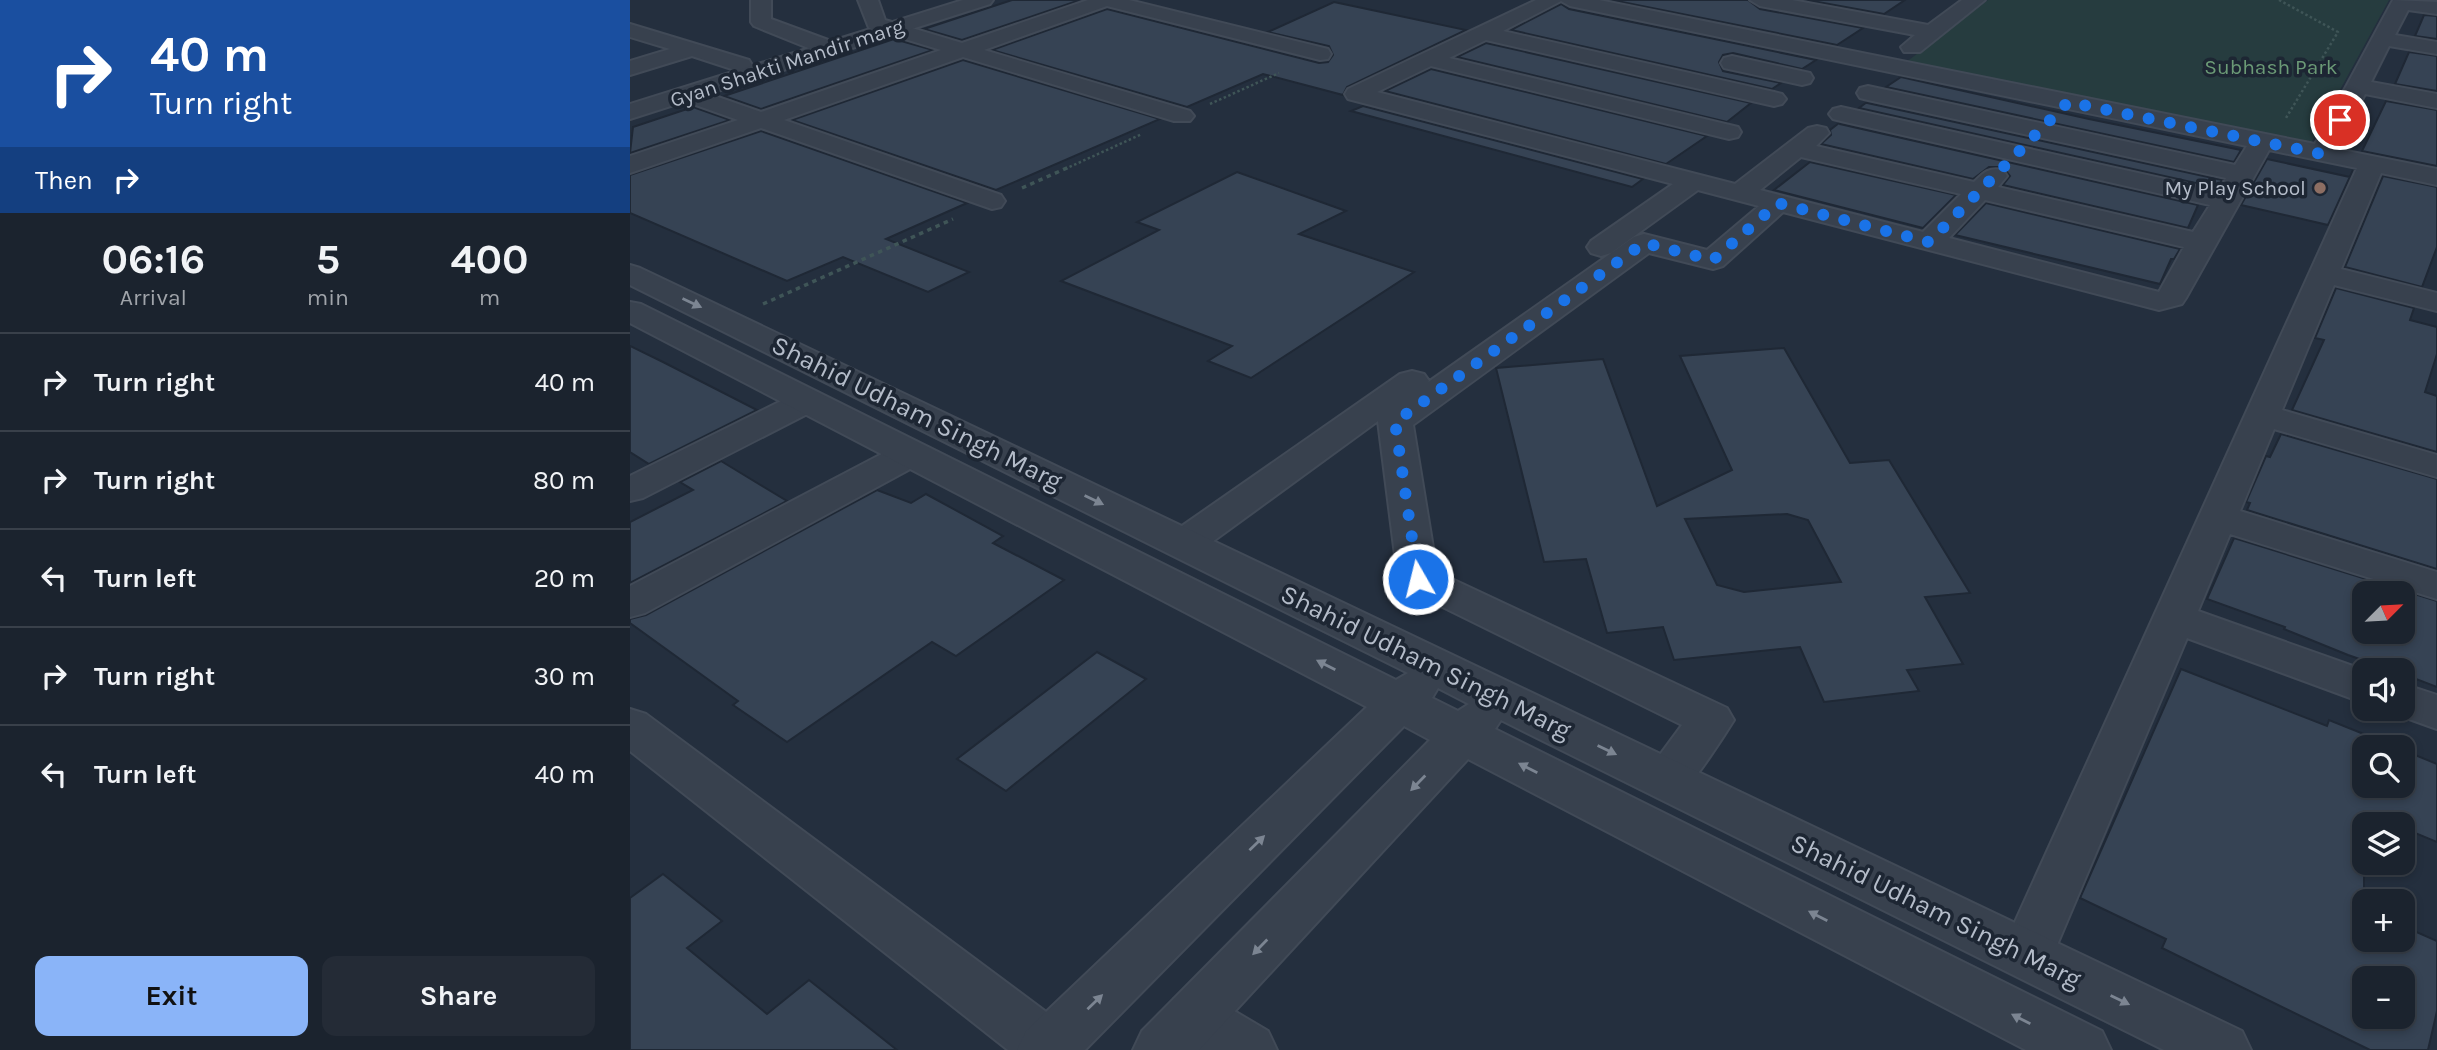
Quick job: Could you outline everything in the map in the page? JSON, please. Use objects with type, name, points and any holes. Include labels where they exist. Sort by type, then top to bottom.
[{"type":"street","points":[[761,0],[761,22],[822,46]]},
{"type":"street","points":[[868,0],[884,26],[1182,116]]},
{"type":"street","name":"Gyan Shakti Mandir marg","points":[[630,112],[953,0]]},
{"type":"street","name":"Gyan Shakti Mandir marg","points":[[884,26],[983,0]]},
{"type":"street","points":[[630,165],[1106,0],[1320,54]]},
{"type":"street","points":[[1570,0],[2437,177]]},
{"type":"street","points":[[1760,0],[1932,32]]},
{"type":"street","points":[[1809,49],[1880,0]]},
{"type":"street","points":[[1740,193],[1868,93],[1932,32],[1975,0]]},
{"type":"street","points":[[2322,154],[2402,1],[2437,8]]},
{"type":"street","points":[[1933,9],[1956,13]]},
{"type":"street","points":[[1548,11],[1517,17],[1356,94],[1502,132],[1685,172],[1740,193],[2158,301],[2171,298],[2225,200],[2262,141]]},
{"type":"street","points":[[1547,106],[1690,24]]},
{"type":"street","points":[[630,30],[741,65]]},
{"type":"street","points":[[1483,33],[1620,64],[1768,104],[2016,153],[2225,200]]},
{"type":"street","points":[[2384,39],[2437,48]]},
{"type":"street","name":"Gyan Shakti Mandir marg","points":[[630,99],[741,65],[822,46]]},
{"type":"street","points":[[630,68],[691,50]]},
{"type":"street","points":[[1710,146],[1835,54]]},
{"type":"street","points":[[1707,58],[1802,78]]},
{"type":"street","points":[[1428,59],[1729,132]]},
{"type":"street","points":[[2358,86],[2437,101]]},
{"type":"street","points":[[1868,93],[2242,174]]},
{"type":"street","points":[[687,94],[992,201]]},
{"type":"street","points":[[1929,242],[2068,102]]},
{"type":"street","points":[[1502,132],[1524,119]]},
{"type":"street","points":[[1798,149],[2201,242]]},
{"type":"street","points":[[2026,955],[2372,164]]},
{"type":"street","points":[[1183,544],[1685,172]]},
{"type":"street","points":[[1666,779],[1711,720],[1418,579],[1395,422],[1644,243],[1713,260],[1778,203]]},
{"type":"street","name":"Shahid Udham Singh Marg","points":[[630,274],[2222,1050]]},
{"type":"street","points":[[2324,274],[2437,302]]},
{"type":"street","name":"Shahid Udham Singh Marg","points":[[630,311],[2082,1050]]},
{"type":"street","points":[[630,490],[807,401]]},
{"type":"street","points":[[2262,415],[2437,466]]},
{"type":"street","points":[[630,603],[910,453]]},
{"type":"street","points":[[2218,517],[2437,586]]},
{"type":"street","points":[[2174,618],[2352,683]]},
{"type":"street","points":[[630,726],[1048,1049],[1435,667]]},
{"type":"street","points":[[1178,1033],[1498,698]]},
{"type":"street","points":[[2415,705],[2437,713]]},
{"type":"street","points":[[1178,1033],[1248,1050]]},
{"type":"path","points":[[2280,0],[2338,32],[2285,118]]},
{"type":"green space","name":"Subhash Park","points":[[1988,0],[2389,0],[2311,143],[1905,63]]},
{"type":"building","points":[[1012,0],[1080,0],[962,40],[924,29]]},
{"type":"building","points":[[1612,0],[1748,0],[1760,9],[1863,28],[1837,45]]},
{"type":"building","points":[[1807,0],[1905,0],[1884,14]]},
{"type":"building","points":[[1334,2],[1466,30],[1347,87],[1343,95],[1263,74],[1187,107],[992,50],[1107,9],[1319,63],[1328,62],[1333,55],[1329,46],[1268,32]]},
{"type":"building","points":[[1561,4],[1569,9],[1816,60],[1802,69],[1733,53],[1723,55],[1719,62],[1723,71],[1781,83],[1772,89],[1511,30]]},
{"type":"building","points":[[2424,15],[2437,16],[2437,39],[2415,36]]},
{"type":"building","points":[[894,39],[933,50],[761,109],[724,96]]},
{"type":"building","points":[[1486,43],[1751,103],[1727,122],[1457,57]]},
{"type":"building","points":[[2409,52],[2437,56],[2437,91],[2395,84]]},
{"type":"building","points":[[963,60],[1160,119],[996,190],[792,120]]},
{"type":"building","points":[[1431,69],[1707,136],[1666,164],[1385,91]]},
{"type":"building","points":[[1901,77],[2241,150],[2234,162],[1886,87]]},
{"type":"building","points":[[2386,101],[2437,110],[2437,166],[2362,151]]},
{"type":"building","points":[[1867,102],[2222,180],[2218,188],[1859,108]]},
{"type":"building","points":[[1363,106],[1643,179],[1632,187],[1351,111]]},
{"type":"building","points":[[693,107],[730,120],[630,153],[633,127]]},
{"type":"building","points":[[1839,123],[2198,205],[2188,228],[2003,185],[2010,176],[2003,167],[1989,167],[1973,179],[1821,144],[1831,135],[1830,130]]},
{"type":"building","points":[[761,131],[967,203],[886,239],[969,272],[928,292],[843,257],[787,281],[630,213],[630,175]]},
{"type":"building","points":[[2267,159],[2350,177],[2328,225],[2241,205]]},
{"type":"building","points":[[1810,162],[1956,195],[1923,228],[1774,190]]},
{"type":"building","points":[[1237,172],[1346,211],[1299,234],[1414,272],[1251,378],[1208,361],[1232,346],[1061,281],[1159,230],[1137,222]]},
{"type":"building","points":[[2383,176],[2437,187],[2437,247],[2422,287],[2345,267]]},
{"type":"building","points":[[1986,203],[2180,249],[2174,259],[2171,259],[2160,284],[1955,235]]},
{"type":"building","points":[[2336,288],[2414,308],[2410,320],[2437,327],[2437,354],[2425,392],[2437,396],[2437,452],[2292,410],[2324,340],[2315,338]]},
{"type":"building","points":[[630,346],[757,410],[649,464],[630,452]]},
{"type":"building","points":[[1784,348],[1850,463],[1889,460],[1970,593],[1925,597],[1963,664],[1907,670],[1919,691],[1824,702],[1800,647],[1674,660],[1663,627],[1607,633],[1586,559],[1544,562],[1496,368],[1603,359],[1657,506],[1732,470],[1680,356]],"holes":[[[1787,514],[1808,520],[1841,582],[1744,592],[1717,585],[1685,519]]]},
{"type":"building","points":[[2281,434],[2437,479],[2437,569],[2247,510],[2250,503],[2246,502],[2266,456],[2270,457]]},
{"type":"building","points":[[721,461],[787,501],[630,583],[630,522],[693,490],[680,482]]},
{"type":"building","points":[[877,490],[911,503],[926,494],[1003,536],[993,543],[1064,580],[956,656],[932,642],[787,742],[733,705],[738,701],[630,623],[630,619],[646,615]]},
{"type":"building","points":[[2234,538],[2373,581],[2352,581],[2352,644],[2415,644],[2415,594],[2437,601],[2437,687],[2415,679],[2415,658],[2357,658],[2284,629],[2285,627],[2207,599]]},
{"type":"building","points":[[1097,652],[1146,679],[1006,791],[957,759]]},
{"type":"building","points":[[2181,669],[2327,726],[2329,720],[2366,735],[2352,735],[2352,798],[2415,798],[2415,755],[2437,764],[2437,842],[2415,833],[2415,812],[2352,812],[2352,875],[2364,875],[2364,889],[2352,889],[2352,952],[2415,952],[2415,931],[2437,941],[2437,1011],[2428,1050],[2370,1050],[2162,948],[2166,939],[2080,898]]},
{"type":"building","points":[[663,874],[722,921],[687,948],[767,1014],[809,980],[897,1050],[630,1050],[630,898]]},
{"type":"place","name":"My Play School","points":[[2320,188]]},
{"type":"route","points":[[1418,579],[1395,422],[1644,243],[1713,260],[1778,203],[1929,242],[2068,102],[2322,154],[2340,120]]}]
